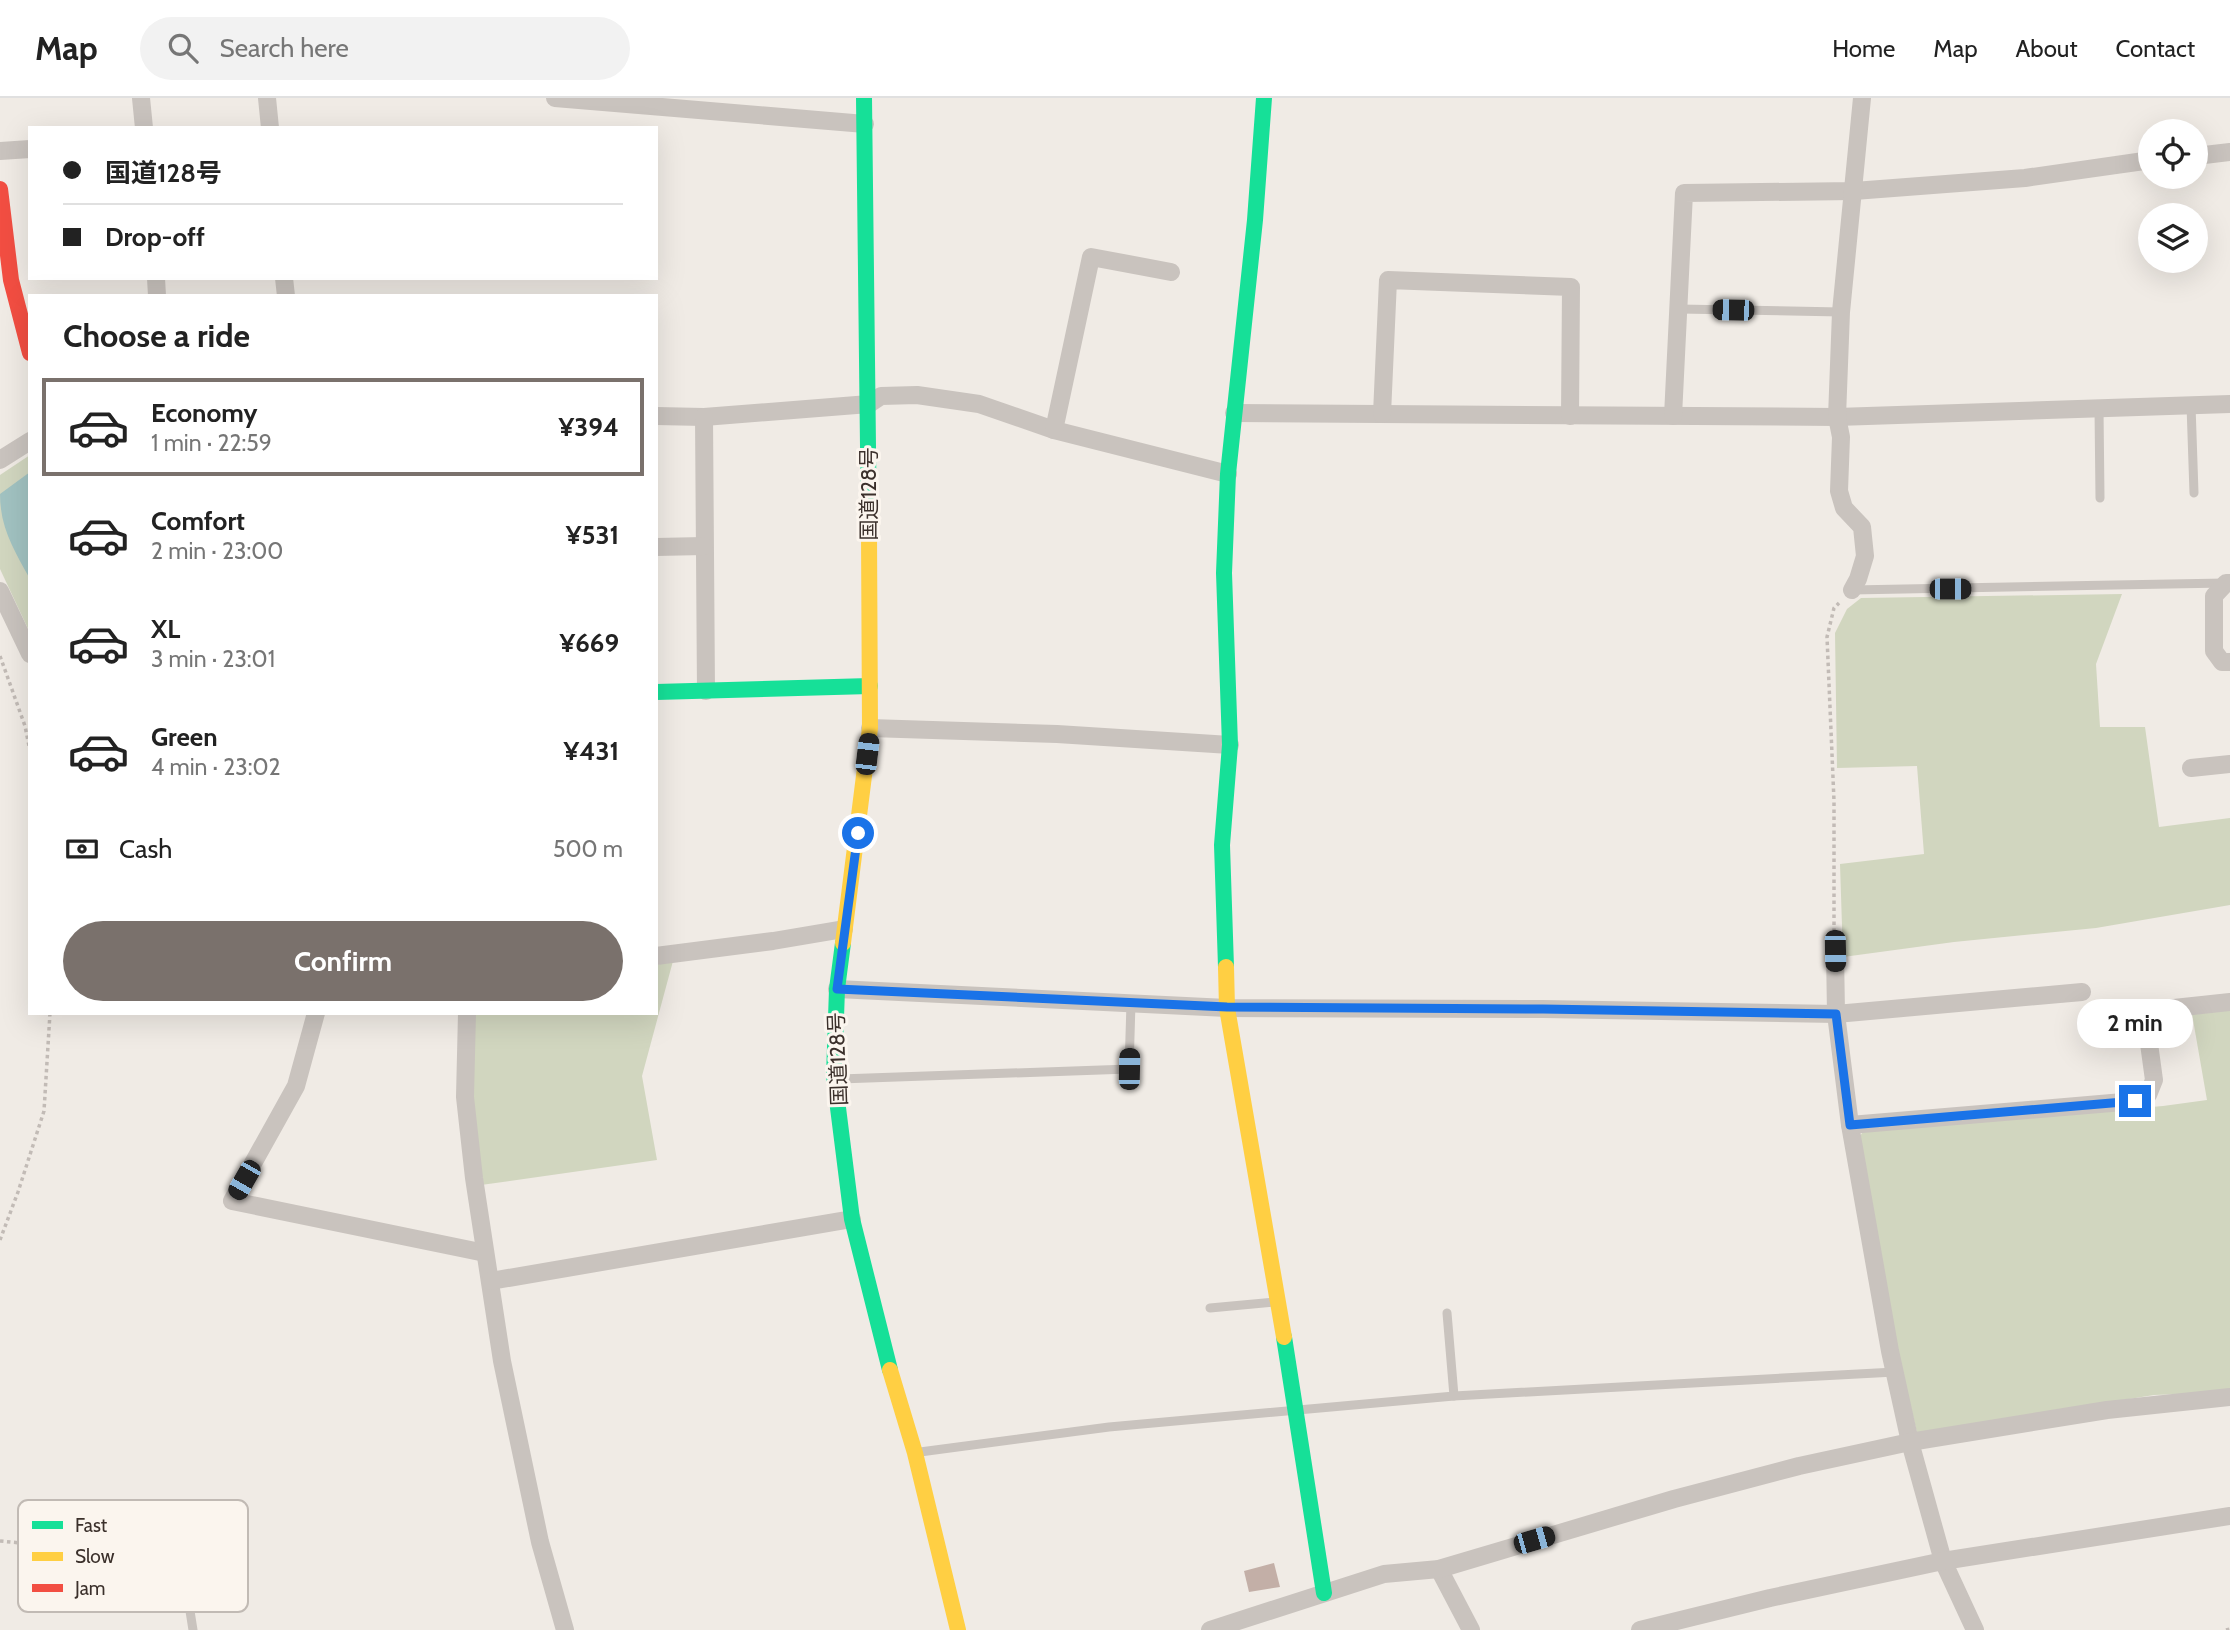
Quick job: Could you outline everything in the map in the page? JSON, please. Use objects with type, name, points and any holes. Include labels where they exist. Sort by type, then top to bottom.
[{"type":"main road","name":"国道128号","points":[[864,98],[870,728],[837,989],[835,1079],[852,1219],[891,1376],[915,1453],[958,1630]]},
{"type":"main road","points":[[1264,98],[1255,220],[1228,474],[1224,573],[1230,745],[1222,845],[1227,1007],[1297,1410],[1324,1593]]},
{"type":"main road","points":[[0,189],[10,280],[28,346]]},
{"type":"main road","points":[[658,692],[870,686]]},
{"type":"street","points":[[141,98],[144,126]]},
{"type":"street","points":[[267,98],[270,126]]},
{"type":"street","points":[[555,98],[642,101],[865,124]]},
{"type":"street","points":[[1852,590],[1865,556],[1862,527],[1844,508],[1839,491],[1841,437],[1837,417],[1841,312],[1862,98]]},
{"type":"street","points":[[0,151],[28,149]]},
{"type":"street","points":[[2208,155],[2230,152]]},
{"type":"street","points":[[1673,416],[1684,193],[1854,191],[2025,178],[2138,162]]},
{"type":"street","points":[[1054,430],[1091,257],[1171,272]]},
{"type":"street","points":[[1382,414],[1388,280],[1571,287],[1570,416]]},
{"type":"street","points":[[658,416],[704,416],[869,404],[881,396],[929,397],[979,404],[1054,430],[1228,474]]},
{"type":"street","points":[[1234,413],[1837,417],[2230,404]]},
{"type":"street","points":[[704,416],[706,691]]},
{"type":"street","points":[[0,460],[28,442]]},
{"type":"street","points":[[658,547],[704,546]]},
{"type":"street","points":[[2228,583],[2214,596],[2214,651],[2222,662],[2230,662]]},
{"type":"street","points":[[0,591],[28,650]]},
{"type":"street","points":[[870,728],[1057,734],[1230,745]]},
{"type":"street","points":[[2191,768],[2230,764]]},
{"type":"street","points":[[658,956],[844,929]]},
{"type":"street","points":[[1835,951],[1836,1014],[1850,1125],[1895,1372],[1910,1442],[1943,1561],[1975,1630]]},
{"type":"street","points":[[837,989],[1227,1007],[1836,1014],[2082,992]]},
{"type":"street","points":[[1850,1125],[2135,1101],[2148,1095],[2154,1080],[2147,1029],[2156,1014],[2175,1008],[2230,1002]]},
{"type":"street","points":[[315,1015],[296,1086],[232,1201],[485,1253]]},
{"type":"street","points":[[467,1015],[464,1097],[502,1361],[540,1542],[565,1630]]},
{"type":"street","points":[[491,1281],[852,1219]]},
{"type":"street","points":[[1210,1630],[1384,1574],[1438,1569],[1674,1499],[1799,1466],[1910,1442],[2107,1410],[2230,1397]]},
{"type":"street","points":[[1640,1630],[1770,1598],[1943,1561],[2230,1516]]},
{"type":"street","points":[[1438,1569],[1471,1630]]},
{"type":"lane","points":[[1679,309],[1841,312]]},
{"type":"lane","points":[[2191,405],[2194,493]]},
{"type":"lane","points":[[2099,409],[2100,498]]},
{"type":"lane","points":[[1852,590],[2228,583]]},
{"type":"lane","points":[[835,1079],[1129,1069],[1131,1003]]},
{"type":"lane","points":[[1210,1308],[1278,1302]]},
{"type":"lane","points":[[1447,1313],[1454,1396]]},
{"type":"lane","points":[[915,1453],[1110,1427],[1454,1396],[1751,1382],[1895,1372]]},
{"type":"lane","points":[[190,1612],[193,1630],[198,1630]]},
{"type":"path","points":[[1835,951],[1834,801],[1827,637],[1834,608],[1852,590]]},
{"type":"path","points":[[0,656],[28,741]]},
{"type":"path","points":[[0,1240],[44,1111],[50,1015]]},
{"type":"path","points":[[0,1541],[18,1543]]},
{"type":"green space","points":[[28,456],[28,629],[0,569],[0,475]]},
{"type":"green space","points":[[2122,594],[2096,664],[2100,727],[2145,727],[2159,827],[2230,818],[2230,905],[2096,928],[1954,942],[1843,957],[1840,864],[1924,854],[1917,766],[1837,768],[1835,633],[1847,609],[1861,598]]},
{"type":"green space","points":[[673,961],[642,1076],[657,1160],[481,1185],[469,1095],[473,1015],[658,1015],[658,965]]},
{"type":"green space","points":[[2230,1010],[2230,1392],[2154,1395],[1917,1433],[1887,1307],[1859,1137],[1863,1132],[2207,1100],[2192,1014]]},
{"type":"water","points":[[28,473],[28,575],[5,528],[0,494]]},
{"type":"building","points":[[1274,1563],[1280,1587],[1249,1592],[1244,1571]]},
{"type":"traffic: fast","points":[[864,98],[869,534]]},
{"type":"traffic: fast","points":[[1226,967],[1222,845],[1230,745],[1224,573],[1228,474],[1255,220],[1264,98]]},
{"type":"traffic: fast","points":[[658,692],[870,686]]},
{"type":"traffic: fast","points":[[843,943],[837,989],[834,1076],[852,1219],[890,1370]]},
{"type":"traffic: fast","points":[[1284,1337],[1324,1593]]},
{"type":"traffic: slow","points":[[843,943],[870,728],[869,534]]},
{"type":"traffic: slow","points":[[1226,967],[1227,1008],[1284,1337]]},
{"type":"traffic: slow","points":[[890,1370],[915,1453],[958,1630]]},
{"type":"traffic: jam","points":[[0,189],[11,280],[28,345]]},
{"type":"route","points":[[858,833],[837,989],[1227,1007],[1836,1014],[1850,1125],[2135,1101]]}]
